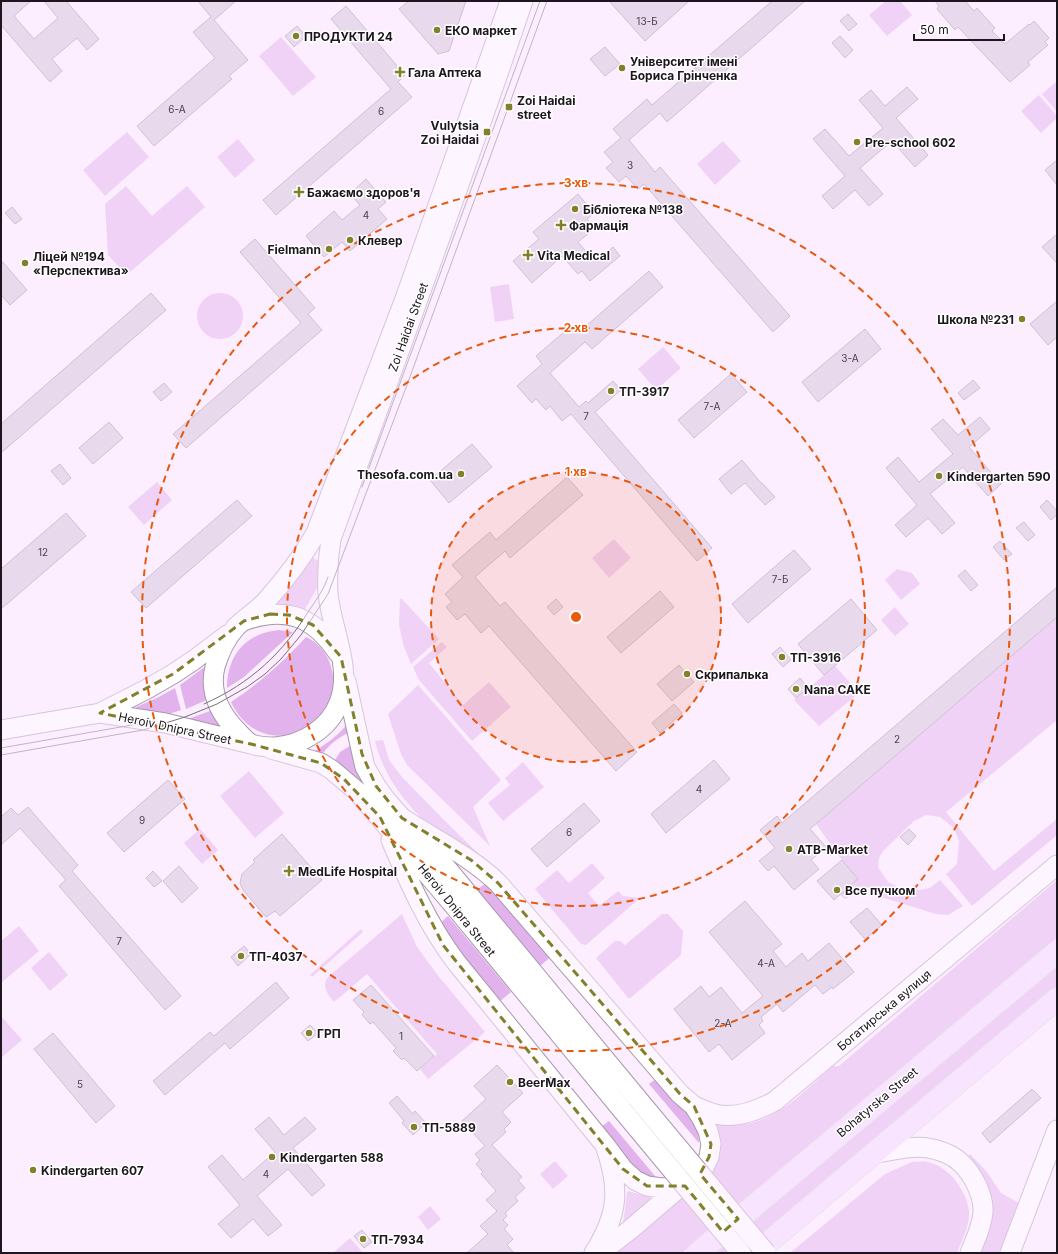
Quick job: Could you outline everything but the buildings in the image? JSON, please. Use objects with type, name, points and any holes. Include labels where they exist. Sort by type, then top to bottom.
[{"type":"main road","name":"Zoi Haidai Street","points":[[240,624],[264,603],[282,583],[307,550],[316,533],[406,296],[510,1]]},
{"type":"main road","name":"Zoi Haidai Street","points":[[342,664],[328,594],[328,563],[331,539],[429,271],[523,1]]},
{"type":"main road","points":[[270,614],[289,616],[307,622],[330,640],[342,664],[343,691],[339,704],[334,713],[314,734],[298,742],[283,746],[258,745],[228,722],[216,698],[213,682],[214,668],[223,645],[240,624],[258,616],[270,614]]},
{"type":"main road","name":"Heroiv Dnipra Street","points":[[1,730],[100,713],[173,674],[214,646],[240,624]]},
{"type":"main road","name":"Heroiv Dnipra Street","points":[[342,664],[365,767],[376,786],[449,871],[766,1253]]},
{"type":"main road","name":"Heroiv Dnipra Street","points":[[100,713],[165,724],[258,745],[321,763],[332,770],[358,792],[380,817],[741,1253]]},
{"type":"main road","points":[[380,817],[417,897],[443,945],[623,1169],[635,1180],[647,1186],[662,1188],[681,1186]]},
{"type":"main road","name":"Heroiv Dnipra Street","points":[[402,818],[471,860],[494,879],[680,1094],[694,1106]]},
{"type":"main road","name":"Богатирська вулиця","points":[[694,1106],[716,1114],[748,1114],[775,1101],[1057,864]]},
{"type":"main road","name":"Bohatyrska Street","points":[[698,1253],[1057,952]]},
{"type":"main road","points":[[756,1253],[1057,999]]},
{"type":"main road","points":[[600,1253],[631,1230],[702,1169],[709,1157],[711,1144],[708,1131],[694,1106]]},
{"type":"main road","points":[[1010,1253],[1057,1130]]},
{"type":"main road","points":[[594,1253],[610,1224],[614,1208],[614,1178],[611,1162],[605,1145]]},
{"type":"main road","points":[[876,1152],[927,1148],[947,1154],[961,1163],[980,1192],[983,1211],[981,1225],[970,1253]]},
{"type":"highlighted area","points":[[270,614],[289,615],[313,625],[341,657],[362,754],[376,786],[402,818],[471,860],[498,883],[680,1094],[694,1106],[711,1144],[709,1157],[700,1174],[738,1219],[723,1232],[685,1186],[647,1186],[623,1169],[443,945],[380,817],[344,779],[321,763],[251,744],[100,713],[173,674],[244,621]]},
{"type":"shaded area","points":[[886,1],[900,1],[912,15],[887,36],[869,15]]},
{"type":"shaded area","points":[[281,37],[316,77],[293,96],[259,56]]},
{"type":"shaded area","points":[[1057,81],[1057,112],[1042,94]]},
{"type":"shaded area","points":[[1039,95],[1057,116],[1057,118],[1041,133],[1021,111]]},
{"type":"shaded area","points":[[127,132],[149,157],[105,196],[83,170]]},
{"type":"shaded area","points":[[238,139],[255,160],[235,178],[217,157]]},
{"type":"shaded area","points":[[723,141],[741,161],[715,185],[697,164]]},
{"type":"shaded area","points":[[126,186],[152,216],[187,186],[205,207],[129,273],[119,267],[108,255],[105,204]]},
{"type":"shaded area","points":[[509,284],[514,319],[495,322],[490,287]]},
{"type":"shaded area","points":[[216,293],[224,293],[233,297],[239,303],[243,316],[239,329],[233,335],[224,339],[216,339],[207,335],[201,329],[197,320],[197,312],[201,303],[207,297]]},
{"type":"shaded area","points":[[663,347],[681,368],[656,390],[638,369]]},
{"type":"shaded area","points":[[157,482],[172,500],[144,525],[128,507]]},
{"type":"shaded area","points":[[614,539],[631,558],[609,578],[592,558]]},
{"type":"shaded area","points":[[309,556],[319,561],[321,581],[304,611],[270,608]]},
{"type":"shaded area","points":[[897,569],[912,573],[920,584],[901,600],[885,580]]},
{"type":"shaded area","points":[[400,599],[402,599],[439,639],[411,664],[403,644],[399,624]]},
{"type":"shaded area","points":[[895,607],[909,624],[895,636],[881,620]]},
{"type":"shaded area","points":[[1057,617],[1057,720],[946,812],[994,871],[1057,819],[1057,835],[972,906],[946,874],[957,864],[959,841],[954,828],[940,817],[926,815],[914,821],[883,851],[879,858],[878,867],[888,882],[900,888],[920,890],[930,888],[940,880],[963,906],[948,915],[936,914],[881,897],[870,887],[845,899],[840,895],[858,879],[816,824]]},
{"type":"shaded area","points":[[279,630],[293,632],[244,677],[227,688],[230,665],[241,648],[248,641],[257,636],[267,632]]},
{"type":"shaded area","points":[[306,637],[320,647],[329,661],[334,684],[329,704],[318,720],[302,731],[283,736],[263,733],[245,722],[231,702],[271,672]]},
{"type":"shaded area","points":[[442,642],[447,647],[429,663],[463,705],[489,682],[511,707],[472,741],[419,680],[413,667]]},
{"type":"shaded area","points":[[206,666],[205,690],[207,700],[186,709],[180,685]]},
{"type":"shaded area","points":[[835,666],[859,693],[819,726],[794,700]]},
{"type":"shaded area","points":[[418,685],[501,780],[473,807],[490,846],[407,765],[401,754],[388,714]]},
{"type":"shaded area","points":[[175,688],[181,710],[166,715],[137,709],[136,707]]},
{"type":"shaded area","points":[[210,711],[223,729],[188,719]]},
{"type":"shaded area","points":[[348,723],[350,732],[333,743],[320,758],[309,754],[330,741]]},
{"type":"shaded area","points":[[383,740],[389,760],[402,777],[481,856],[428,824],[411,807],[399,792],[381,760],[375,741]]},
{"type":"shaded area","points":[[353,744],[362,780],[360,781],[332,765],[340,752]]},
{"type":"shaded area","points":[[523,762],[544,787],[503,821],[488,803],[510,785],[505,778]]},
{"type":"shaded area","points":[[249,771],[284,813],[255,838],[220,796]]},
{"type":"shaded area","points":[[200,829],[218,850],[202,864],[184,843]]},
{"type":"shaded area","points":[[592,863],[605,878],[588,893],[599,906],[618,891],[623,896],[640,898],[586,945],[581,944],[535,889],[557,870],[569,883]]},
{"type":"shaded area","points":[[1057,880],[1057,938],[682,1253],[610,1253],[696,1182],[718,1133],[716,1124],[735,1125],[751,1123],[767,1118],[794,1101],[833,1066],[839,1066]]},
{"type":"shaded area","points":[[487,882],[553,955],[540,966],[477,890]]},
{"type":"shaded area","points":[[402,914],[417,947],[440,978],[485,1032],[428,1079],[420,1069],[437,1054],[367,974],[334,1002],[325,988],[327,978]]},
{"type":"shaded area","points":[[662,914],[668,914],[683,931],[681,955],[629,999],[596,958],[615,941],[620,941],[625,945]]},
{"type":"shaded area","points":[[448,916],[511,992],[498,1003],[438,925]]},
{"type":"shaded area","points":[[19,926],[39,951],[1,983],[1,941]]},
{"type":"shaded area","points":[[361,929],[363,932],[312,977],[310,975]]},
{"type":"shaded area","points":[[49,952],[68,975],[50,991],[31,968]]},
{"type":"shaded area","points":[[1057,966],[1057,989],[743,1253],[714,1253]]},
{"type":"shaded area","points":[[1,1016],[22,1040],[1,1058]]},
{"type":"shaded area","points":[[656,1079],[685,1107],[691,1115],[698,1133],[699,1143],[649,1084]]},
{"type":"shaded area","points":[[609,1121],[660,1182],[639,1179],[601,1127]]},
{"type":"shaded area","points":[[970,1154],[987,1172],[1001,1193],[1019,1203],[1000,1253],[976,1253],[989,1214],[967,1159]]},
{"type":"shaded area","points":[[555,1161],[568,1176],[553,1189],[540,1174]]},
{"type":"shaded area","points":[[912,1162],[927,1162],[942,1168],[955,1180],[965,1195],[969,1217],[965,1233],[957,1253],[790,1253],[885,1174]]},
{"type":"shaded area","points":[[628,1191],[652,1198],[623,1223],[627,1193]]},
{"type":"shaded area","points":[[430,1206],[441,1219],[428,1230],[418,1217]]},
{"type":"shaded area","points":[[350,1238],[363,1253],[333,1253]]},
{"type":"tram line","points":[[362,487],[540,1]]},
{"type":"tram line","points":[[1,755],[143,730],[185,717],[217,704],[247,687],[265,674],[281,659],[301,635],[328,594],[407,385],[547,1]]},
{"type":"tram line","points":[[204,704],[237,686],[277,653],[300,625],[320,594],[328,577]]},
{"type":"tram line","points":[[1,748],[155,721]]},
{"type":"place","name":"ЕКО маркет","points":[[437,30]]},
{"type":"place","name":"ПРОДУКТИ 24","points":[[296,36]]},
{"type":"place","name":"Університет імені Бориса Грінченка","points":[[622,68]]},
{"type":"place","name":"Гала Аптека","points":[[400,72]]},
{"type":"place","name":"Zoi Haidai street","points":[[509,107]]},
{"type":"place","name":"Vulytsia Zoi Haidai","points":[[487,132]]},
{"type":"place","name":"Pre-school 602","points":[[857,142]]},
{"type":"place","name":"Бажаємо здоров'я","points":[[299,192]]},
{"type":"place","name":"Бібліотека №138","points":[[575,209]]},
{"type":"place","name":"Фармація","points":[[561,225]]},
{"type":"place","name":"Клевер","points":[[350,240]]},
{"type":"place","name":"Fielmann","points":[[329,249]]},
{"type":"place","name":"Vita Medical","points":[[528,255]]},
{"type":"place","name":"Ліцей №194 «Перспектива»","points":[[25,263]]},
{"type":"place","name":"Школа №231","points":[[1022,319]]},
{"type":"place","name":"ТП-3917","points":[[611,391]]},
{"type":"place","name":"Thesofa.com.ua","points":[[461,474]]},
{"type":"place","name":"Kindergarten 590","points":[[939,476]]},
{"type":"place","name":"ТП-3916","points":[[782,657]]},
{"type":"place","name":"Скрипалька","points":[[687,674]]},
{"type":"place","name":"Nana CAKE","points":[[796,689]]},
{"type":"place","name":"ATB-Market","points":[[789,849]]},
{"type":"place","name":"MedLife Hospital","points":[[289,871]]},
{"type":"place","name":"Все пучком","points":[[837,890]]},
{"type":"place","name":"ТП-4037","points":[[241,956]]},
{"type":"place","name":"ГРП","points":[[309,1033]]},
{"type":"place","name":"BeerMax","points":[[510,1082]]},
{"type":"place","name":"ТП-5889","points":[[414,1127]]},
{"type":"place","name":"Kindergarten 588","points":[[272,1157]]},
{"type":"place","name":"Kindergarten 607","points":[[33,1170]]},
{"type":"place","name":"ТП-7934","points":[[363,1239]]}]
